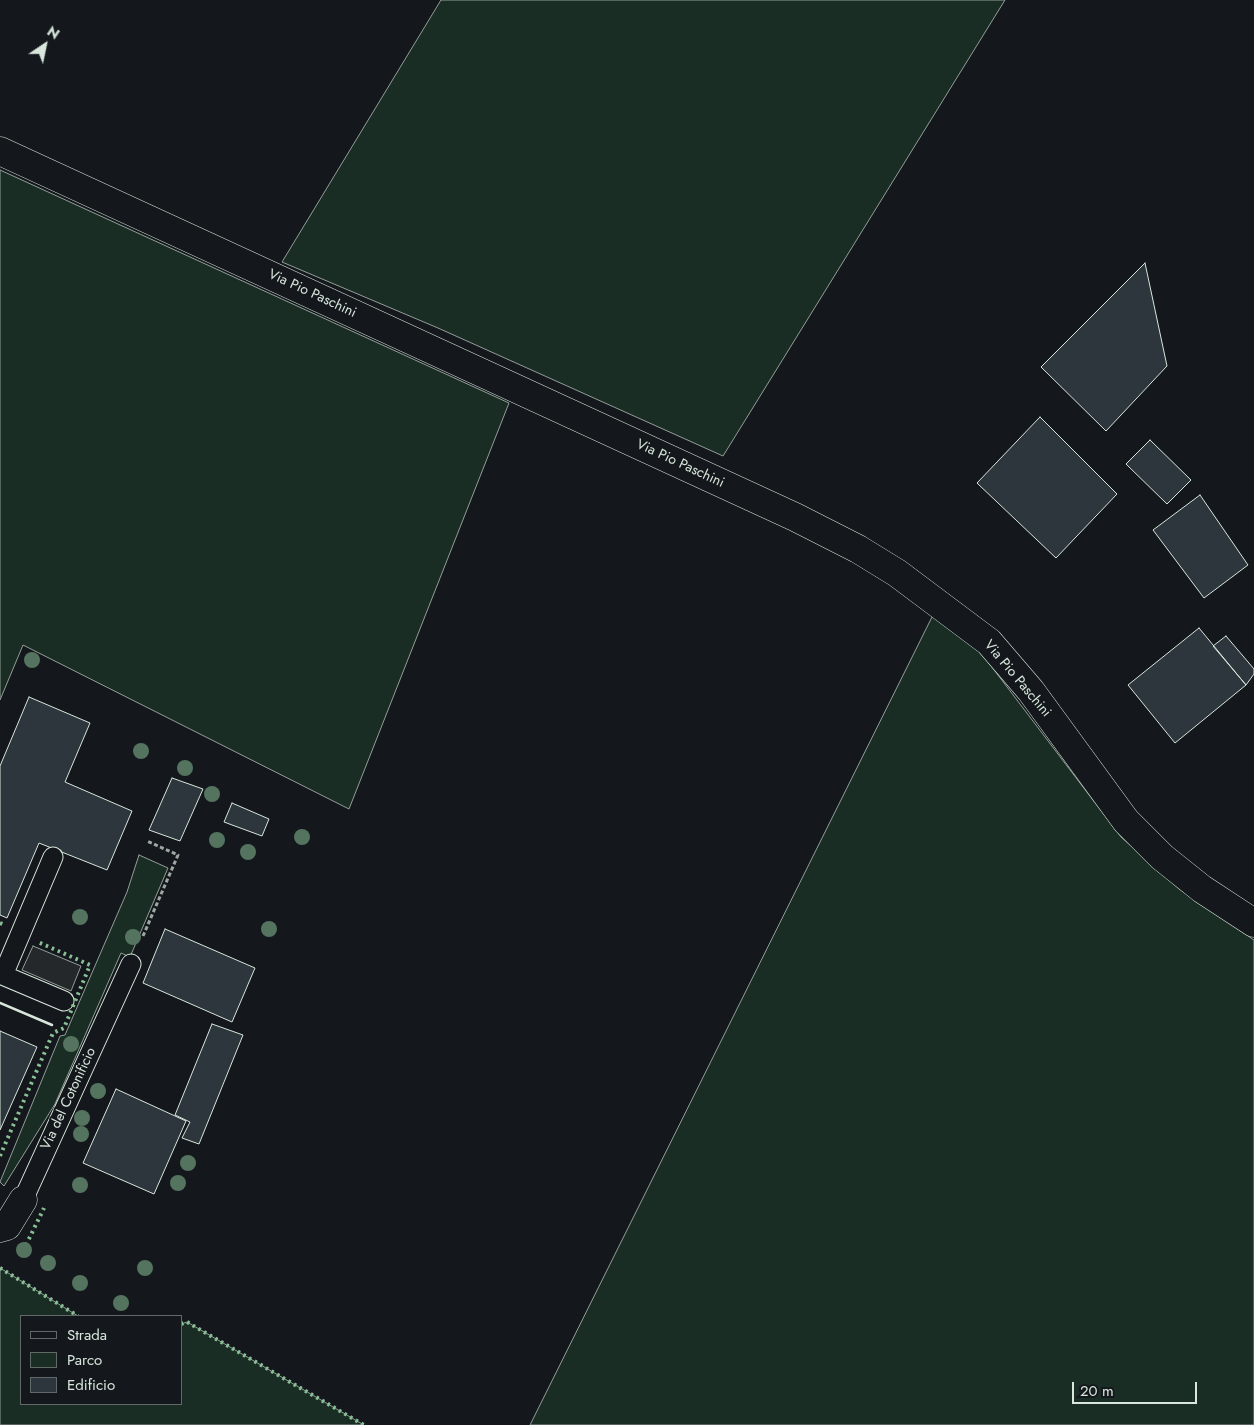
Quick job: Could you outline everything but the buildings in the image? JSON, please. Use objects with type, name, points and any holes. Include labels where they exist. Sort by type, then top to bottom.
[{"type":"street","name":"Via Pio Paschini","points":[[0,151],[796,517],[898,572],[989,642],[1031,691],[1126,821],[1162,857],[1202,889],[1254,923]]},
{"type":"street","name":"Via del Cotonificio","points":[[0,1228],[7,1226],[23,1200]]},
{"type":"lane","points":[[53,857],[2,974],[64,1001]]},
{"type":"lane","name":"Via del Cotonificio","points":[[23,1200],[131,964]]},
{"type":"path","points":[[131,964],[178,855],[147,841]]},
{"type":"green space","points":[[441,0],[1005,0],[723,456],[438,328],[282,262]]},
{"type":"green space","points":[[0,170],[509,403],[349,809],[23,645],[0,700]]},
{"type":"green space","points":[[933,615],[982,654],[1121,837],[1179,889],[1254,940],[1254,1425],[530,1425]]},
{"type":"green space","points":[[139,855],[168,868],[130,957],[121,953],[55,1104],[4,1186],[0,1182],[60,1036],[65,1035],[127,892]]},
{"type":"green space","points":[[0,1268],[76,1315],[20,1315],[20,1405],[182,1405],[182,1324],[187,1322],[364,1425],[0,1425]]},
{"type":"shaded area","points":[[33,946],[81,966],[71,991],[22,970]]},
{"type":"hedge","points":[[0,923],[5,925]]},
{"type":"hedge","points":[[0,1156],[53,1033],[64,1028],[90,965],[38,942]]},
{"type":"hedge","points":[[26,1245],[44,1208]]},
{"type":"hedge","points":[[0,1268],[76,1315]]},
{"type":"hedge","points":[[182,1324],[187,1322],[364,1425]]},
{"type":"wall","points":[[0,1003],[52,1025]]}]
